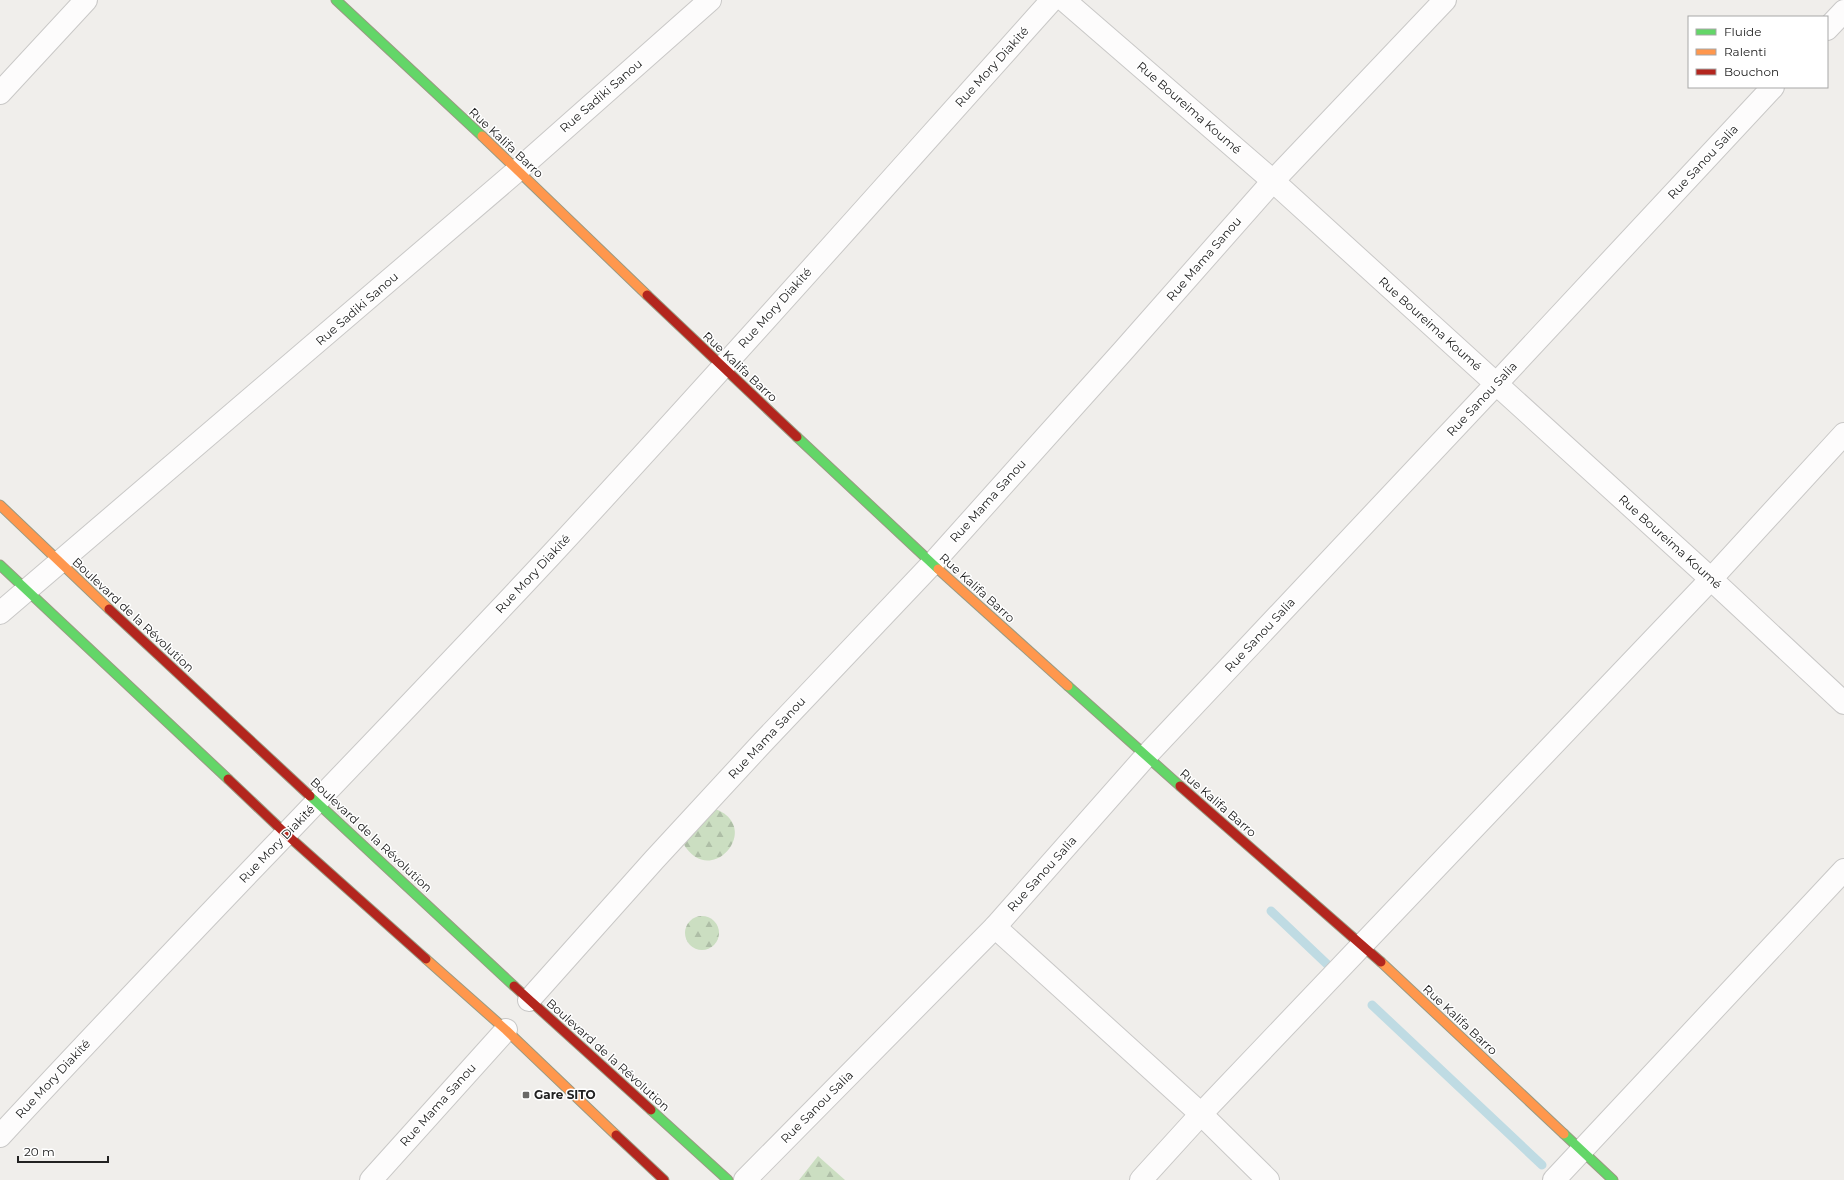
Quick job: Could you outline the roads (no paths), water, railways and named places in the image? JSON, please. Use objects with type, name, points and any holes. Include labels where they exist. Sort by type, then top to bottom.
[{"type":"main road","name":"Rue Kalifa Barro","points":[[336,0],[518,170],[722,367],[932,564],[1146,756],[1363,945],[1613,1180]]},
{"type":"main road","name":"Boulevard de la Révolution","points":[[0,505],[60,563],[529,1000],[728,1180]]},
{"type":"main road","points":[[0,565],[286,834],[506,1030],[664,1180]]},
{"type":"street","points":[[0,93],[86,0]]},
{"type":"street","name":"Rue Sadiki Sanou","points":[[0,613],[518,170],[710,0]]},
{"type":"street","name":"Rue Mory Diakité","points":[[0,1136],[93,1036],[552,553],[722,367],[1052,0]]},
{"type":"street","name":"Rue Boureima Koumé","points":[[1064,0],[1273,181],[1711,579],[1844,703]]},
{"type":"street","name":"Rue Mama Sanou","points":[[529,1000],[654,860],[763,742],[932,564],[1128,346],[1273,181],[1444,0]]},
{"type":"street","points":[[1828,28],[1844,10]]},
{"type":"street","name":"Rue Sanou Salia","points":[[746,1180],[995,927],[1146,756],[1772,88]]},
{"type":"street","points":[[1141,1180],[1201,1114],[1711,579],[1844,434]]},
{"type":"street","points":[[1554,1180],[1844,870]]},
{"type":"street","points":[[995,927],[1201,1114],[1268,1180]]},
{"type":"street","name":"Rue Mama Sanou","points":[[371,1180],[506,1030]]},
{"type":"waterway","points":[[1271,911],[1330,967]]},
{"type":"waterway","points":[[1372,1005],[1542,1165]]},
{"type":"place","name":"Gare SITO","points":[[526,1095]]}]
